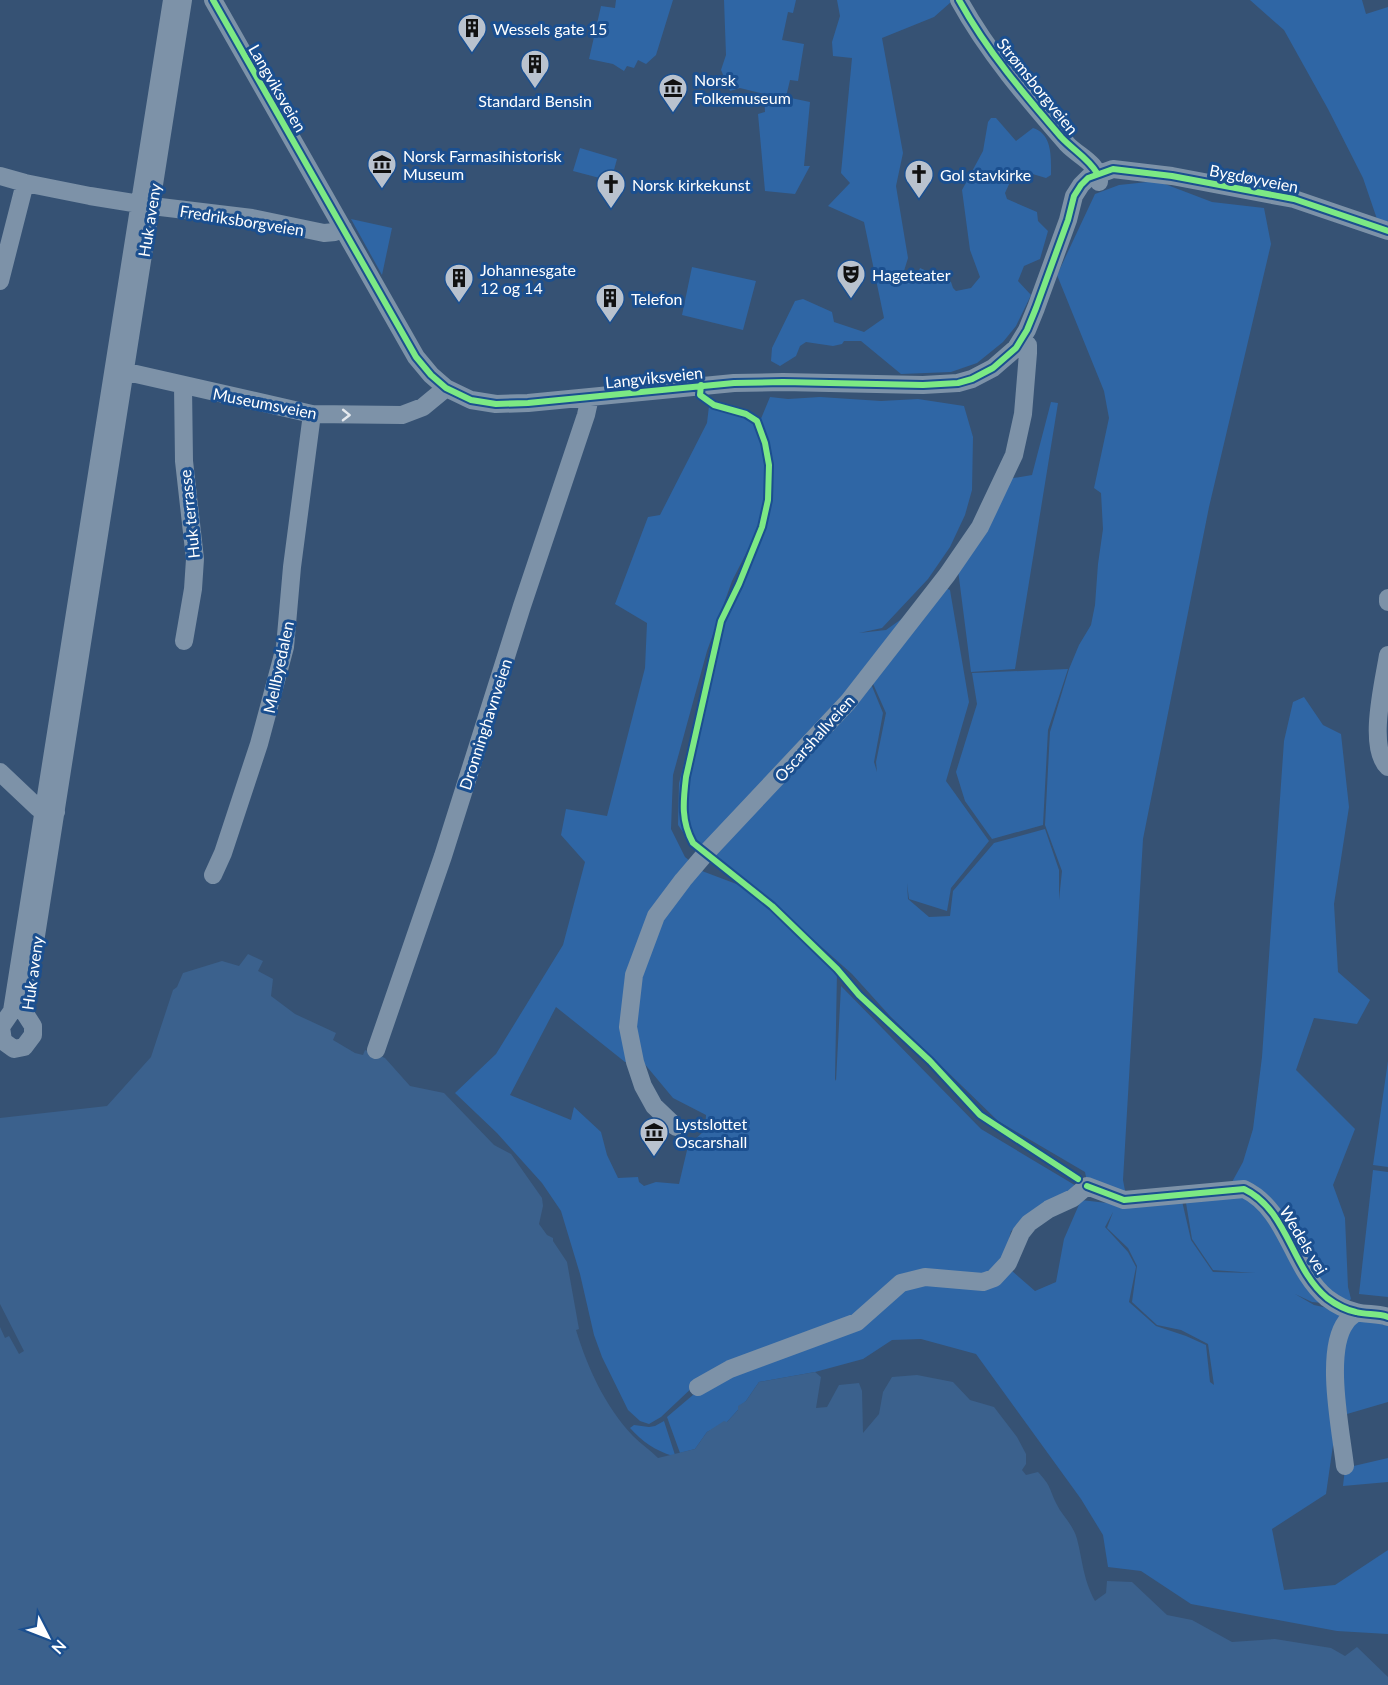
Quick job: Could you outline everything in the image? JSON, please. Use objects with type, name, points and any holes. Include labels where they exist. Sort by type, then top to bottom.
[{"type":"street","name":"Huk aveny","points":[[146,205],[172,0]]},
{"type":"street","name":"Huk aveny","points":[[36,903],[12,1011],[1,1027],[3,1041],[14,1048],[24,1047],[33,1035],[33,1026],[24,1012],[36,903],[119,370],[183,0]]},
{"type":"street","name":"Langviksveien","points":[[213,0],[416,357],[431,375],[447,388],[471,400],[496,404],[528,403],[755,382],[923,385],[958,383],[972,379],[993,368],[1009,355],[1022,339],[1036,308],[1068,220],[1095,178],[1146,173]]},
{"type":"street","name":"Strømsborgveien","points":[[959,0],[1006,72],[1071,148],[1076,163],[1095,178]]},
{"type":"street","name":"Bygdøyveien","points":[[1146,173],[1294,199],[1388,231]]},
{"type":"street","name":"Fredriksborgveien","points":[[0,176],[25,183],[146,205],[252,218],[324,233],[336,232],[343,228]]},
{"type":"street","points":[[0,281],[25,183]]},
{"type":"street","name":"Oscarshallveien","points":[[676,1127],[654,1106],[643,1086],[634,1062],[628,1027],[634,975],[656,916],[706,853],[848,702],[947,575],[980,527],[1014,455],[1023,414],[1028,353],[1028,345],[1022,339]]},
{"type":"street","name":"Museumsveien","points":[[119,370],[312,414],[402,415],[423,407],[447,388]]},
{"type":"street","name":"Huk terrasse","points":[[183,386],[184,461],[195,559],[193,589],[184,641]]},
{"type":"street","name":"Dronninghavnveien","points":[[376,1050],[443,856],[522,606],[586,415],[590,396]]},
{"type":"street","name":"Mellbyedalen","points":[[213,875],[223,853],[259,744],[285,647],[292,567],[312,414]]},
{"type":"street","points":[[1388,656],[1377,742],[1381,757],[1388,767]]},
{"type":"street","points":[[0,772],[35,806],[50,811]]},
{"type":"street","name":"Wedels vei","points":[[698,1387],[730,1369],[857,1322],[901,1283],[925,1277],[983,1282],[994,1278],[1008,1263],[1021,1233],[1029,1223],[1048,1209],[1073,1198],[1087,1186],[1124,1200],[1244,1189],[1257,1195],[1273,1212],[1312,1282],[1328,1298],[1356,1312],[1388,1317]]},
{"type":"street","points":[[1345,1466],[1335,1371],[1339,1338],[1346,1322],[1356,1312]]},
{"type":"shaded area","points":[[616,0],[673,0],[656,55],[646,64],[638,60],[634,68],[627,66],[624,71],[613,64],[589,59],[601,6],[615,8]]},
{"type":"shaded area","points":[[724,0],[796,0],[793,13],[788,12],[782,40],[804,44],[798,81],[790,80],[786,97],[810,102],[804,166],[810,166],[795,194],[765,191],[758,114],[765,112],[764,94],[740,88],[730,91],[721,70],[726,55]]},
{"type":"shaded area","points":[[837,0],[950,0],[951,2],[934,17],[882,38],[903,153],[896,186],[908,258],[904,271],[917,276],[920,268],[951,282],[956,291],[971,288],[980,277],[970,250],[962,190],[983,151],[988,122],[991,118],[996,118],[1016,141],[1033,128],[1040,131],[1050,148],[1051,175],[1046,178],[1019,170],[1015,171],[1005,193],[1007,199],[1037,212],[1038,221],[1048,231],[1040,259],[1024,266],[1018,281],[1031,295],[1016,326],[1003,342],[977,363],[951,372],[901,374],[861,341],[844,341],[842,344],[833,346],[806,342],[800,346],[796,356],[780,366],[771,361],[772,348],[795,301],[803,299],[832,312],[834,322],[864,332],[884,318],[864,222],[828,206],[850,183],[841,173],[852,58],[833,56],[832,42],[840,16]]},
{"type":"shaded area","points":[[1250,0],[1362,0],[1366,14],[1388,7],[1388,223],[1377,219],[1363,178],[1284,30]]},
{"type":"shaded area","points":[[580,148],[617,159],[611,181],[573,171]]},
{"type":"shaded area","points":[[1157,181],[1212,202],[1264,208],[1271,244],[1209,507],[1143,839],[1123,1180],[1126,1196],[1087,1182],[1085,1172],[998,1121],[890,1016],[852,974],[771,902],[709,858],[869,679],[883,713],[874,762],[877,772],[876,762],[886,713],[870,677],[833,711],[699,855],[678,825],[679,783],[714,653],[738,581],[769,516],[771,463],[760,421],[770,397],[788,399],[820,397],[881,401],[918,399],[964,406],[973,437],[972,490],[965,515],[950,547],[928,579],[882,628],[859,633],[886,630],[945,588],[950,590],[969,702],[946,781],[989,841],[951,888],[947,911],[909,899],[907,883],[908,899],[929,917],[950,916],[953,891],[994,843],[1045,829],[1059,870],[1059,900],[1062,871],[1045,825],[1050,732],[1069,669],[1091,625],[1095,605],[1103,529],[1101,493],[1094,488],[1109,418],[1104,391],[1057,275],[1095,194],[1119,185]]},
{"type":"shaded area","points":[[351,219],[392,228],[382,275]]},
{"type":"shaded area","points":[[692,267],[756,281],[743,330],[682,315]]},
{"type":"shaded area","points":[[1051,402],[1058,403],[1015,669],[971,672],[958,570],[1008,479],[1032,475]]},
{"type":"shaded area","points":[[709,406],[745,415],[756,424],[764,442],[767,462],[766,498],[760,526],[732,581],[707,651],[673,775],[671,829],[685,857],[702,871],[747,888],[837,972],[836,1081],[841,986],[981,1129],[1078,1187],[1011,1231],[1003,1263],[1035,1291],[1056,1282],[1064,1239],[1081,1200],[1116,1204],[1182,1201],[1191,1240],[1213,1272],[1255,1273],[1213,1270],[1192,1239],[1185,1197],[1226,1193],[1243,1162],[1253,1129],[1262,1057],[1284,741],[1293,702],[1304,697],[1323,725],[1341,734],[1349,807],[1334,904],[1338,972],[1370,1000],[1357,1024],[1314,1018],[1296,1070],[1355,1129],[1333,1185],[1345,1218],[1348,1287],[1351,1299],[1344,1305],[1312,1302],[1295,1294],[1314,1305],[1346,1312],[1336,1424],[1326,1494],[1272,1529],[1284,1590],[1335,1585],[1388,1550],[1388,1634],[1337,1631],[1191,1604],[1141,1571],[1108,1567],[1103,1535],[1081,1499],[976,1354],[921,1339],[892,1340],[863,1359],[815,1372],[759,1382],[727,1422],[707,1432],[695,1449],[680,1453],[667,1417],[700,1389],[696,1384],[661,1417],[649,1424],[640,1421],[628,1410],[594,1335],[580,1274],[561,1211],[542,1183],[497,1133],[455,1093],[496,1054],[563,945],[585,862],[561,835],[566,809],[607,816],[645,668],[647,623],[615,604],[648,517],[660,515],[707,423]],"holes":[[[556,1007],[625,1062],[643,1062],[673,1098],[706,1115],[705,1130],[688,1146],[679,1184],[656,1182],[644,1186],[639,1182],[638,1177],[618,1178],[607,1155],[601,1132],[574,1107],[571,1120],[510,1095]],[[1113,1212],[1107,1228],[1128,1248],[1137,1266],[1132,1302],[1157,1325],[1181,1330],[1208,1344],[1214,1385],[1210,1382],[1206,1345],[1156,1326],[1129,1302],[1136,1267],[1128,1252],[1105,1227]]]},
{"type":"shaded area","points":[[1068,669],[1048,730],[1043,825],[992,839],[965,801],[956,772],[977,704],[972,673]]},
{"type":"shaded area","points":[[248,954],[263,961],[258,971],[273,979],[271,996],[295,1014],[336,1033],[333,1040],[355,1053],[363,1055],[365,1050],[385,1058],[410,1086],[444,1093],[494,1145],[511,1154],[542,1198],[543,1206],[539,1224],[547,1235],[553,1238],[567,1262],[579,1329],[576,1330],[598,1386],[614,1412],[633,1436],[658,1458],[695,1449],[707,1432],[724,1421],[727,1422],[759,1382],[815,1372],[821,1377],[816,1408],[827,1407],[839,1385],[859,1383],[862,1391],[863,1433],[879,1414],[883,1392],[892,1377],[917,1375],[953,1382],[970,1400],[994,1407],[1017,1437],[1026,1454],[1026,1464],[1022,1470],[1026,1475],[1038,1472],[1048,1484],[1058,1508],[1075,1534],[1086,1578],[1095,1601],[1106,1593],[1107,1581],[1132,1582],[1167,1615],[1192,1620],[1232,1642],[1275,1639],[1331,1648],[1345,1656],[1357,1647],[1388,1677],[1388,1685],[0,1685],[0,1118],[107,1106],[151,1057],[173,990],[177,987],[183,973],[222,961],[239,966]]},
{"type":"shaded area","points":[[1388,1061],[1388,1167],[1373,1165]]},
{"type":"shaded area","points":[[1373,1170],[1388,1172],[1388,1297],[1359,1294]]},
{"type":"shaded area","points":[[1360,1317],[1388,1326],[1388,1402],[1347,1414],[1340,1368],[1346,1335]]},
{"type":"shaded area","points":[[664,1421],[675,1455],[673,1456],[649,1445],[630,1428],[634,1425],[655,1426]]},
{"type":"shaded area","points":[[1388,1458],[1388,1482],[1343,1486],[1345,1468]]},
{"type":"pier","points":[[0,1304],[24,1351],[19,1354],[9,1336],[5,1338],[0,1327]]},
{"type":"cycle path","points":[[213,0],[416,357],[446,388],[471,400],[496,404],[528,403],[734,383],[923,385],[958,383],[972,379],[993,368],[1016,348],[1036,308],[1068,220],[1074,196],[1088,178],[1113,169],[1172,176],[1294,199],[1388,231]]},
{"type":"cycle path","points":[[959,0],[982,37],[1020,88],[1061,137],[1097,173]]},
{"type":"cycle path","points":[[701,385],[700,395],[714,405],[746,414],[757,421],[765,443],[769,465],[768,500],[762,527],[721,621],[686,777],[684,811],[689,835],[693,843],[772,906],[837,969],[859,995],[930,1061],[980,1115],[1078,1179]]},
{"type":"cycle path","points":[[1087,1186],[1124,1200],[1244,1189],[1259,1198],[1270,1211],[1305,1271],[1327,1298],[1352,1311],[1388,1317]]},
{"type":"place","name":"Wessels gate 15","points":[[472,54]]},
{"type":"place","name":"Standard Bensin","points":[[535,90]]},
{"type":"place","name":"Norsk Folkemuseum","points":[[673,114]]},
{"type":"place","name":"Norsk Farmasihistorisk Museum","points":[[382,190]]},
{"type":"place","name":"Gol stavkirke","points":[[919,200]]},
{"type":"place","name":"Norsk kirkekunst","points":[[611,210]]},
{"type":"place","name":"Hageteater","points":[[851,300]]},
{"type":"place","name":"Johannesgate 12 og 14","points":[[459,304]]},
{"type":"place","name":"Telefon","points":[[610,324]]},
{"type":"place","name":"Lystslottet Oscarshall","points":[[654,1158]]}]
